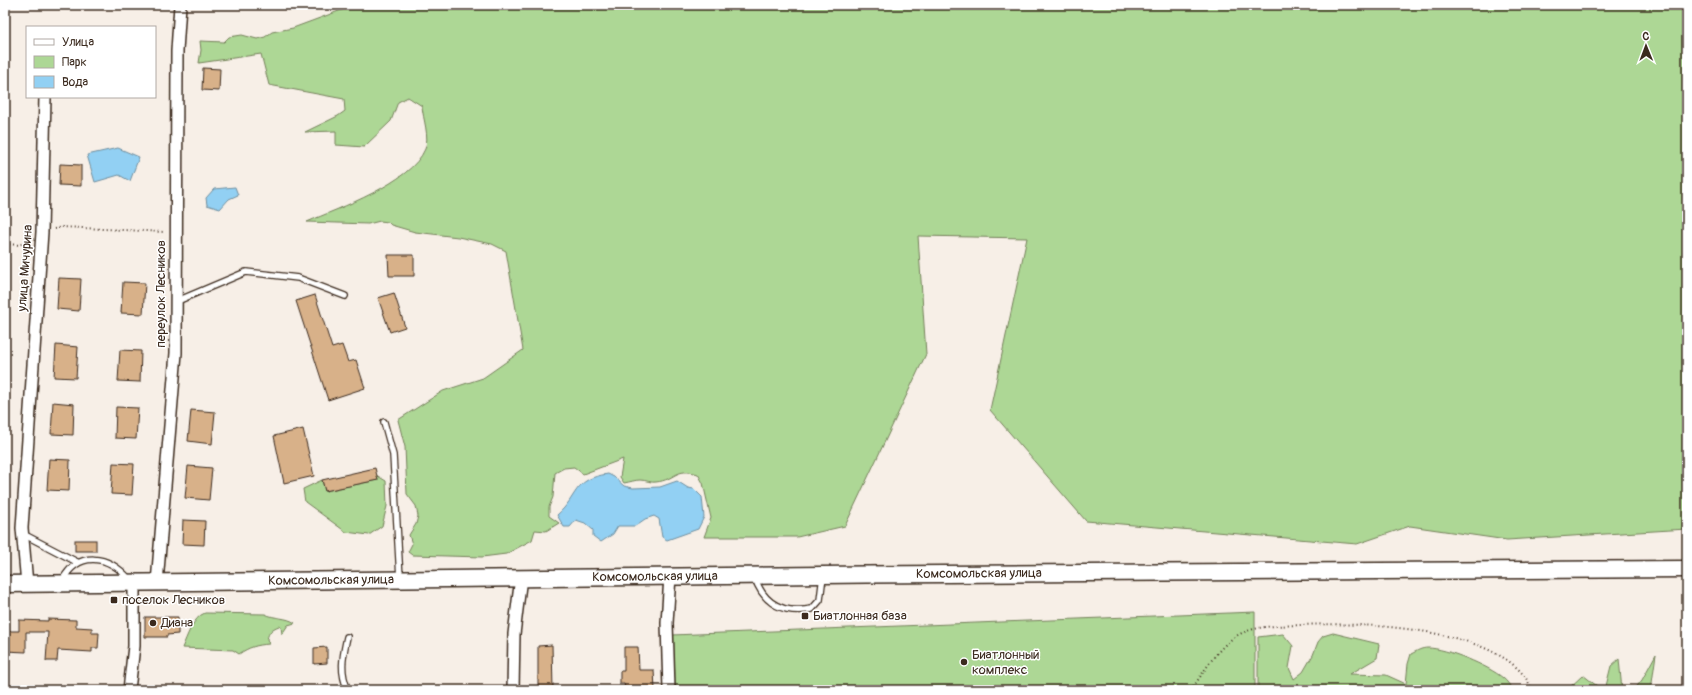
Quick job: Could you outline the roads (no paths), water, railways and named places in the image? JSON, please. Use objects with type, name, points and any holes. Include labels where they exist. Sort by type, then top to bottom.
[{"type":"main road","name":"Комсомольская улица","points":[[5,584],[134,584],[400,578],[1687,569]]},
{"type":"street","name":"переулок Лесников","points":[[157,583],[176,353],[175,233],[177,51],[180,5]]},
{"type":"street","name":"улица Мичурина","points":[[27,584],[23,534],[42,232],[45,98]]},
{"type":"street","points":[[669,690],[667,623],[670,576]]},
{"type":"street","points":[[513,690],[514,634],[521,578]]},
{"type":"street","points":[[129,690],[134,646],[134,584]]},
{"type":"lane","points":[[175,302],[246,272],[298,278],[345,296]]},
{"type":"lane","points":[[384,422],[394,462],[400,578]]},
{"type":"lane","points":[[23,534],[77,562]]},
{"type":"lane","points":[[60,583],[66,572],[77,562],[96,559],[106,562],[123,571],[134,584]]},
{"type":"lane","points":[[754,576],[760,590],[770,602],[788,610],[805,611],[812,609],[820,600],[823,575]]},
{"type":"lane","points":[[347,637],[342,675],[348,690]]},
{"type":"water","points":[[118,148],[139,157],[130,181],[119,175],[95,182],[87,155]]},
{"type":"water","points":[[235,187],[238,195],[229,199],[220,209],[207,205],[206,198],[214,189]]},
{"type":"water","points":[[608,474],[624,486],[633,488],[660,487],[677,481],[688,488],[694,489],[702,497],[704,517],[698,529],[667,540],[662,537],[659,519],[654,516],[645,519],[635,526],[618,526],[613,534],[601,542],[593,536],[593,530],[585,523],[576,520],[570,527],[564,527],[557,515],[564,508],[577,489],[582,484],[596,476]]},
{"type":"place","name":"поселок Лесников","points":[[114,600]]},
{"type":"place","name":"Биатлонная база","points":[[805,616]]},
{"type":"place","name":"Диана","points":[[153,623]]},
{"type":"place","name":"Биатлонный комплекс","points":[[964,662]]}]
